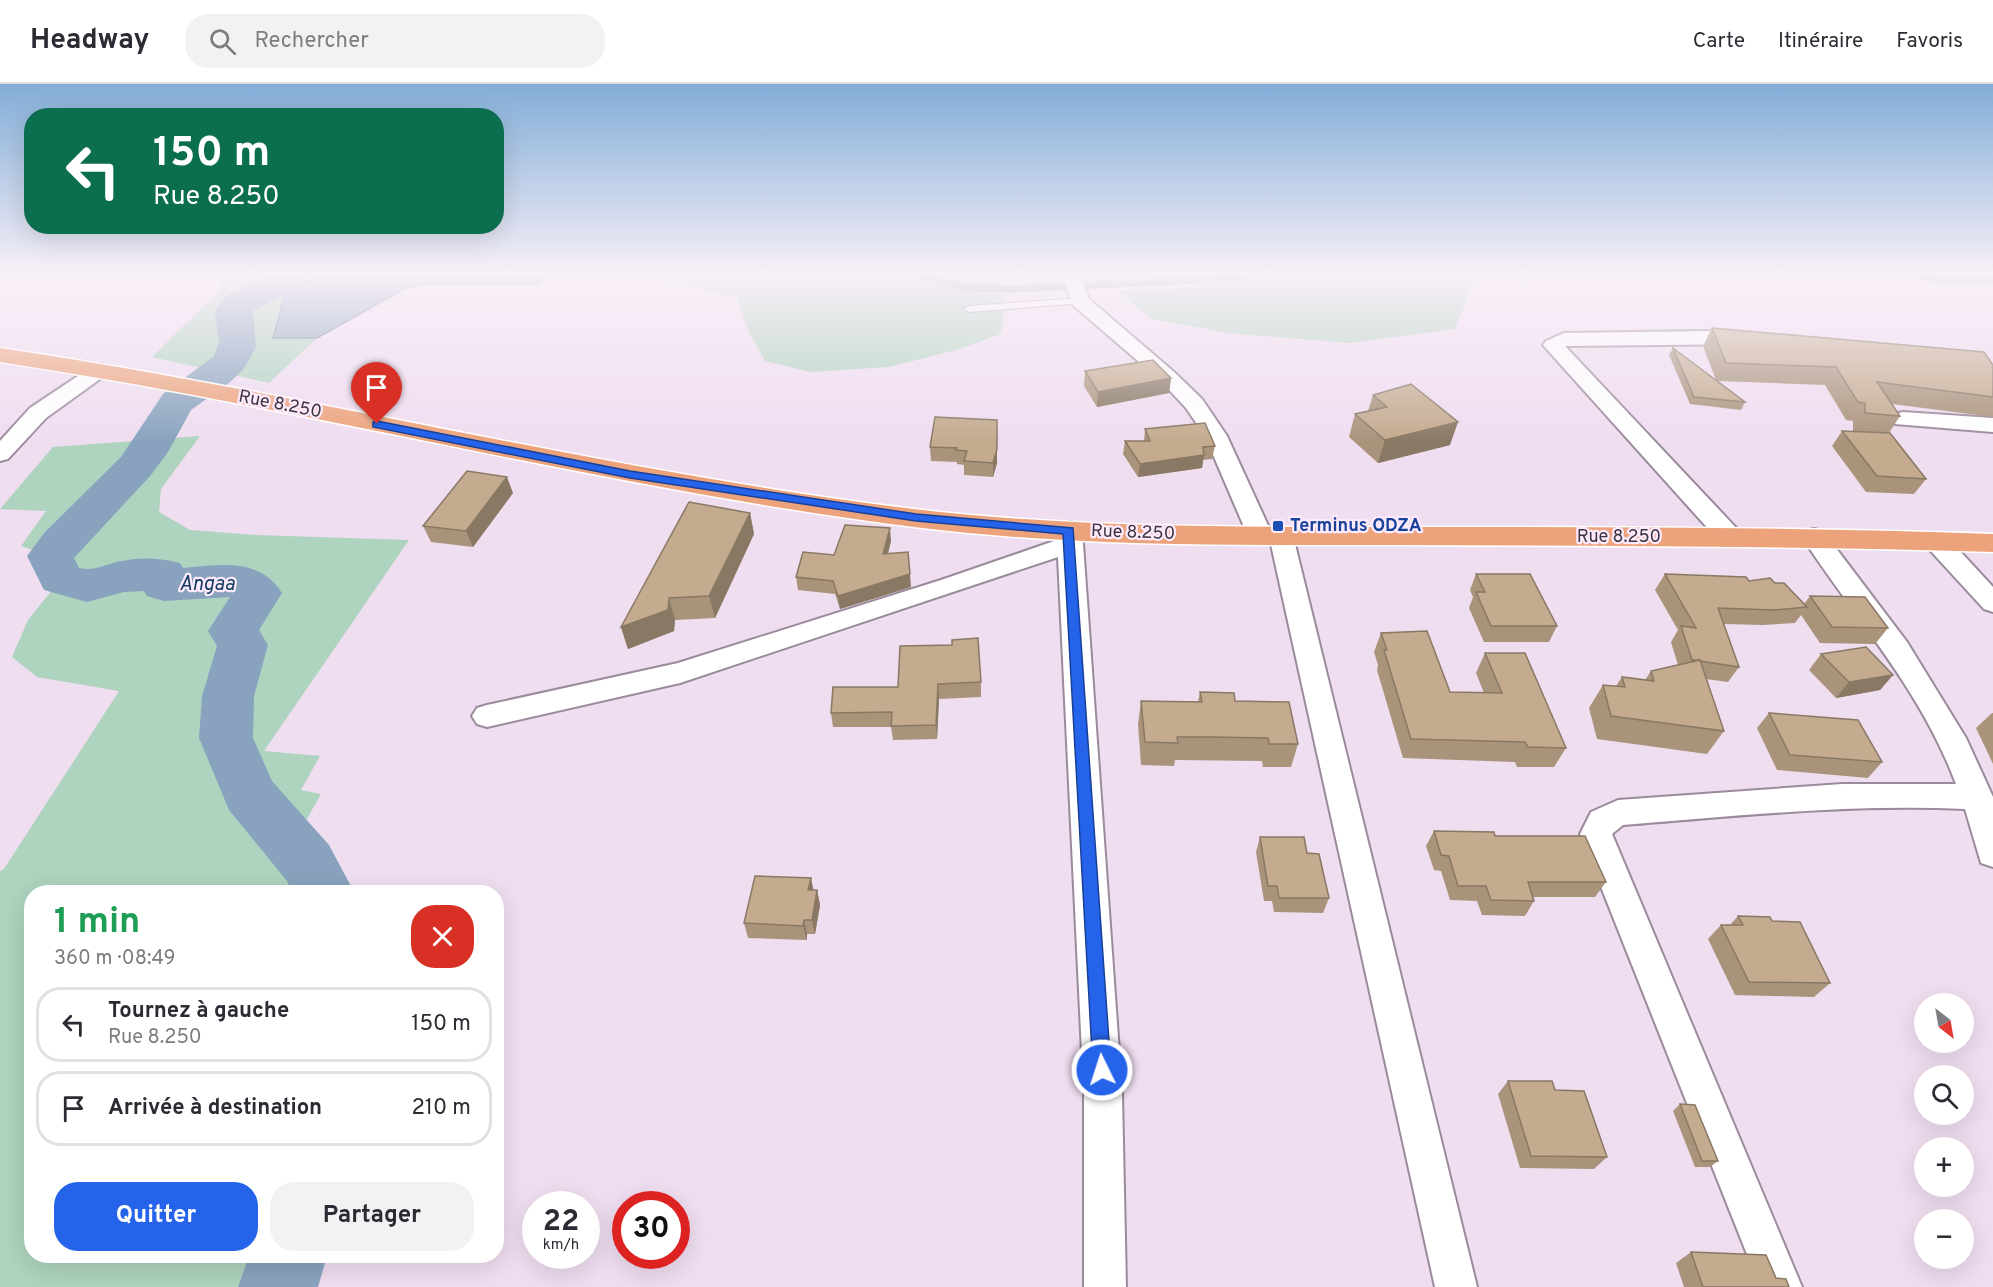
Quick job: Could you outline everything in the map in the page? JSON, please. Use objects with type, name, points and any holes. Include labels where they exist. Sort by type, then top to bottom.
[{"type":"highway","name":"Rue 8.250","points":[[0,356],[100,370],[630,474],[916,518],[1069,537],[1814,537],[1993,543]]},
{"type":"street","points":[[1114,330],[1167,376],[1194,404],[1216,436],[1271,536],[1456,1287]]},
{"type":"street","points":[[1730,537],[1553,345],[1564,339],[1707,337],[1764,341]]},
{"type":"street","points":[[0,454],[38,413],[100,370]]},
{"type":"street","points":[[1903,419],[1993,425]]},
{"type":"street","points":[[488,716],[680,673],[950,586],[1069,537],[1104,1094],[1105,1287]]},
{"type":"street","points":[[1814,537],[1888,634],[1929,698],[1977,797],[1993,853]]},
{"type":"street","points":[[1937,542],[1993,603]]},
{"type":"street","points":[[1781,1287],[1596,834],[1602,821],[1618,813],[1812,797],[1921,793],[1977,797]]},
{"type":"green space","points":[[179,330],[276,330],[274,337],[317,338],[269,383],[152,357]]},
{"type":"green space","points":[[748,330],[1001,330],[1001,334],[956,350],[889,367],[811,372],[765,361]]},
{"type":"green space","points":[[1212,330],[1446,330],[1349,343]]},
{"type":"green space","points":[[200,436],[161,489],[159,512],[190,530],[256,535],[409,540],[264,751],[320,756],[301,790],[321,794],[299,833],[308,863],[319,885],[24,885],[24,1263],[286,1263],[278,1287],[0,1287],[0,871],[4,869],[119,691],[37,677],[12,657],[28,620],[61,579],[50,556],[21,546],[46,511],[0,509],[53,447]]},
{"type":"water","points":[[275,330],[331,330],[317,338],[273,338]]},
{"type":"building","points":[[1713,330],[1736,330],[1984,352],[1993,365],[1993,397],[1877,382],[1900,416],[1865,413],[1865,403],[1858,402],[1836,367],[1726,363]]},
{"type":"building","points":[[1673,348],[1745,402],[1694,397]]},
{"type":"building","points":[[1153,360],[1171,378],[1098,392],[1085,371]]},
{"type":"building","points":[[1411,384],[1458,422],[1385,440],[1355,414],[1387,407],[1373,395]]},
{"type":"building","points":[[935,417],[997,420],[997,449],[993,463],[964,461],[967,451],[956,450],[957,448],[930,447]]},
{"type":"building","points":[[1205,423],[1215,446],[1203,447],[1204,455],[1140,464],[1125,441],[1150,441],[1145,429]]},
{"type":"building","points":[[1842,431],[1890,433],[1926,479],[1877,476]]},
{"type":"building","points":[[467,471],[507,477],[466,531],[423,526]]},
{"type":"building","points":[[689,502],[750,513],[709,596],[669,598],[668,610],[621,627]]},
{"type":"building","points":[[845,525],[890,528],[883,554],[908,552],[910,574],[838,596],[833,581],[796,577],[803,552],[834,555]]},
{"type":"building","points":[[1476,574],[1530,574],[1557,626],[1491,626],[1476,592],[1485,592]]},
{"type":"building","points":[[1665,574],[1746,577],[1749,581],[1770,578],[1775,583],[1784,583],[1807,607],[1774,610],[1718,608],[1739,667],[1692,660],[1681,626],[1696,628]]},
{"type":"building","points":[[1810,596],[1865,597],[1888,628],[1832,627]]},
{"type":"building","points":[[1427,631],[1450,692],[1502,693],[1485,653],[1525,653],[1566,748],[1528,747],[1525,742],[1411,739],[1381,633]]},
{"type":"building","points":[[978,638],[981,682],[938,684],[936,725],[891,726],[892,712],[831,713],[833,687],[898,687],[900,646],[952,645],[952,640]]},
{"type":"building","points":[[1866,647],[1893,675],[1849,682],[1821,654]]},
{"type":"building","points":[[1700,660],[1724,731],[1611,716],[1603,685],[1625,687],[1622,677],[1654,681],[1651,671]]},
{"type":"building","points":[[1200,692],[1234,693],[1235,701],[1289,702],[1298,744],[1269,744],[1268,738],[1212,737],[1177,737],[1178,743],[1145,742],[1141,701],[1202,702]]},
{"type":"building","points":[[1769,713],[1858,720],[1882,762],[1790,755]]},
{"type":"building","points":[[1434,831],[1494,832],[1495,836],[1585,836],[1606,882],[1528,882],[1534,901],[1491,900],[1486,886],[1458,886],[1449,856],[1441,855]]},
{"type":"building","points":[[1260,837],[1304,837],[1307,853],[1319,854],[1329,898],[1279,898],[1277,886],[1268,886]]},
{"type":"building","points":[[755,876],[811,878],[808,890],[817,890],[812,920],[804,920],[803,926],[744,923]]},
{"type":"building","points":[[1738,916],[1770,917],[1772,921],[1800,922],[1830,983],[1749,982],[1721,925],[1743,925]]},
{"type":"building","points":[[1508,1081],[1552,1081],[1555,1090],[1584,1091],[1607,1157],[1531,1156]]},
{"type":"building","points":[[1680,1104],[1695,1105],[1718,1161],[1702,1161]]},
{"type":"building","points":[[1691,1252],[1766,1255],[1776,1278],[1786,1279],[1789,1287],[1703,1287]]},
{"type":"waterway","name":"Angaa","points":[[236,330],[237,347],[230,362],[216,375],[192,389],[177,402],[136,466],[50,556],[61,579],[87,586],[123,576],[163,574],[164,585],[237,580],[258,593],[233,631],[243,645],[228,696],[226,738],[249,794],[308,863],[319,885]]},
{"type":"waterway","name":"Angaa","points":[[278,1287],[286,1263]]},
{"type":"place","name":"Terminus ODZA","points":[[1278,526]]},
{"type":"route","points":[[377,424],[630,474],[916,518],[1069,530],[1102,1070]]}]
